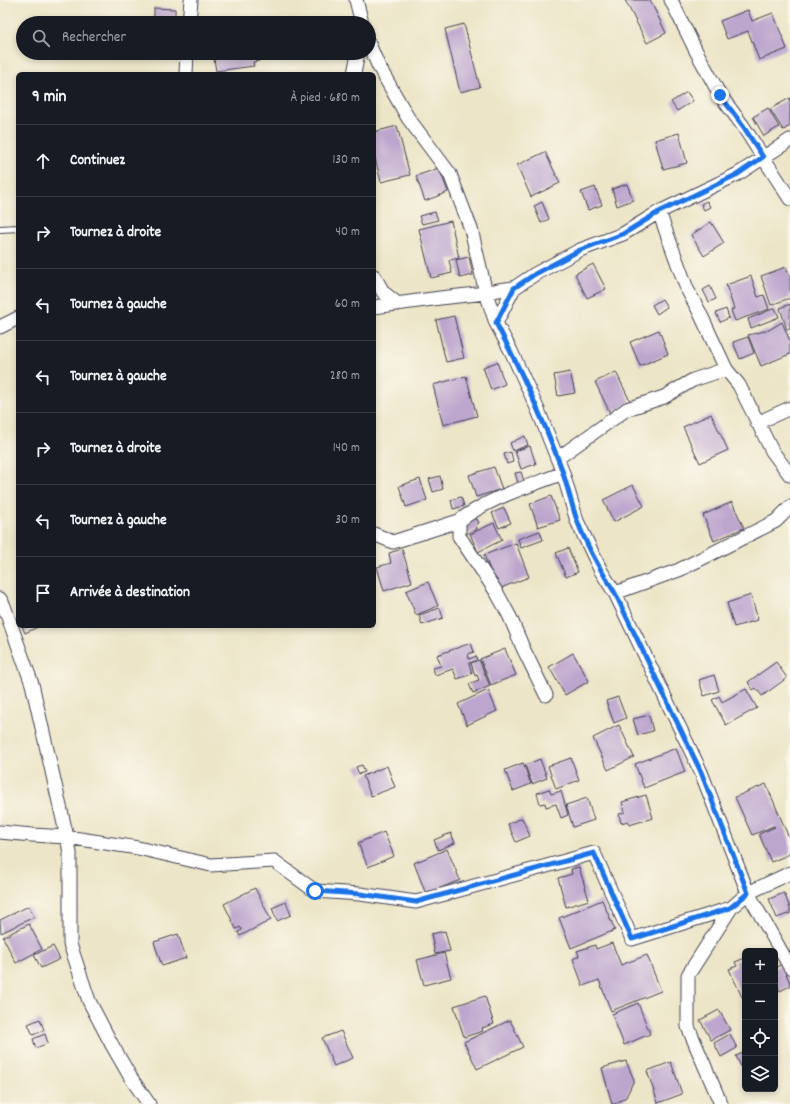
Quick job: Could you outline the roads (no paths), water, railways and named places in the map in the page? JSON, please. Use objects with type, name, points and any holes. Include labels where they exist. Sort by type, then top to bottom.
[{"type":"street","points":[[190,16],[191,0]]},
{"type":"street","points":[[356,0],[360,16]]},
{"type":"street","points":[[671,0],[717,90],[743,126],[790,198]]},
{"type":"street","points":[[186,72],[187,60]]},
{"type":"street","points":[[354,72],[357,60]]},
{"type":"street","points":[[376,60],[408,118],[450,174],[471,229],[486,293],[496,323],[511,351],[558,458],[577,521],[601,571],[615,593],[701,772],[748,893],[790,967]]},
{"type":"street","points":[[376,307],[514,288],[535,274],[580,250],[623,234],[659,212],[738,174],[790,140]]},
{"type":"street","points":[[659,212],[687,289],[726,369],[738,385],[772,451],[790,475]]},
{"type":"street","points":[[376,280],[383,292],[398,304]]},
{"type":"street","points":[[496,323],[514,288]]},
{"type":"street","points":[[0,327],[16,319]]},
{"type":"street","points":[[558,458],[628,409],[664,397],[693,380],[726,369]]},
{"type":"street","points":[[757,423],[790,408]]},
{"type":"street","points":[[376,535],[393,542],[459,520],[471,511],[500,496],[563,473]]},
{"type":"street","points":[[615,593],[679,570],[776,521],[790,508]]},
{"type":"street","points":[[459,520],[460,536],[498,593],[510,617],[522,648],[546,695]]},
{"type":"street","points":[[0,599],[4,606],[32,684],[67,837],[70,853],[70,944],[89,1001],[119,1058],[149,1104]]},
{"type":"street","points":[[0,832],[67,837],[138,848],[211,865],[274,861],[315,891],[360,894],[416,902],[594,853],[632,939],[730,908]]},
{"type":"street","points":[[721,1104],[688,1026],[688,975],[730,908],[748,893],[790,873]]},
{"type":"lane","points":[[0,229],[16,228]]}]
